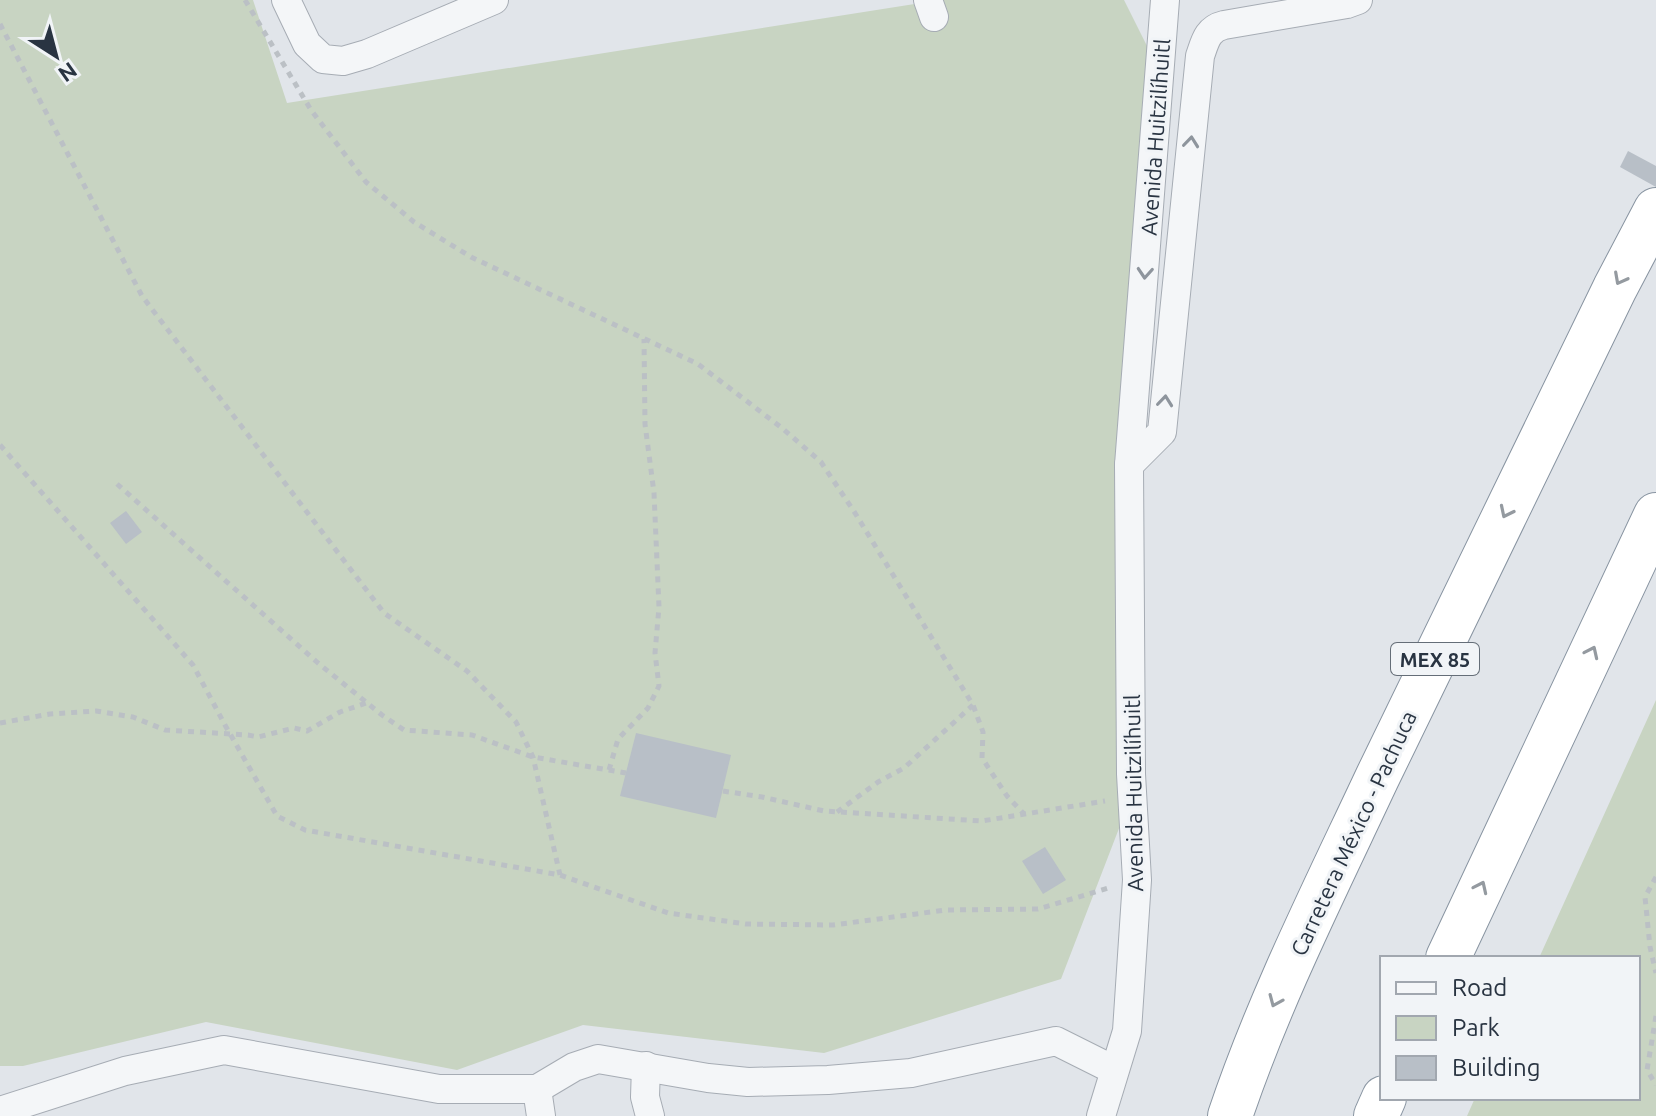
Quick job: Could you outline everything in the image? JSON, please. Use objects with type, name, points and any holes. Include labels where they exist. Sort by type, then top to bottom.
[{"type":"highway","name":"Carretera México - Pachuca","points":[[1230,1116],[1241,1081],[1329,880],[1608,302],[1656,210]]},
{"type":"highway","points":[[1449,956],[1656,515]]},
{"type":"street","points":[[286,0],[307,44],[323,59],[343,61],[367,54],[494,0]]},
{"type":"street","name":"Avenida Huitzilíhuitl","points":[[1101,1116],[1127,1031],[1137,880],[1132,796],[1129,465],[1165,0]]},
{"type":"street","points":[[1249,0],[1306,5],[1347,4],[1358,0]]},
{"type":"street","name":"Avenida Huitzilíhuitl","points":[[1129,465],[1162,432],[1200,56],[1208,33],[1216,26],[1306,5]]},
{"type":"street","points":[[0,1111],[125,1071],[224,1050],[439,1089],[539,1102],[574,1067],[598,1059],[748,1082],[828,1080],[911,1073],[1056,1041],[1114,1070]]},
{"type":"street","points":[[646,1066],[645,1097],[650,1116]]},
{"type":"path","points":[[245,0],[311,110],[366,182],[414,222],[471,257],[698,364],[821,462],[973,705],[983,732],[982,758],[1007,796],[1024,814]]},
{"type":"path","points":[[0,24],[142,296],[384,613],[467,671],[516,722],[533,757],[560,875]]},
{"type":"path","points":[[609,770],[618,739],[648,708],[659,686],[655,653],[659,607],[654,493],[645,424],[644,339]]},
{"type":"path","points":[[0,445],[193,665],[277,816],[305,830],[560,875],[668,913],[746,924],[833,925],[946,910],[1038,909],[1137,880]]},
{"type":"path","points":[[117,484],[318,663],[404,730],[472,735],[533,757],[626,773]]},
{"type":"path","points":[[0,723],[50,714],[96,711],[133,717],[165,730],[258,737],[294,728],[307,731],[340,712],[367,703]]},
{"type":"path","points":[[837,812],[878,782],[904,768],[973,705]]},
{"type":"path","points":[[723,791],[824,811],[982,821],[1132,796]]},
{"type":"path","points":[[1656,877],[1645,897],[1656,973]]},
{"type":"path","points":[[1656,1016],[1647,1070],[1656,1085]]},
{"type":"green space","points":[[0,0],[253,0],[287,103],[940,0],[1124,0],[1149,50],[1123,818],[1061,979],[824,1053],[583,1025],[457,1070],[206,1022],[23,1066],[0,1066]]},
{"type":"green space","points":[[1656,700],[1656,1116],[1467,1116],[1474,1100],[1640,1100],[1640,956],[1540,956]]},
{"type":"building","points":[[1628,151],[1656,166],[1656,187],[1620,167]]},
{"type":"building","points":[[126,511],[142,532],[126,544],[110,523]]},
{"type":"building","points":[[636,733],[731,755],[716,818],[620,796]]},
{"type":"building","points":[[1045,847],[1066,880],[1043,894],[1022,861]]}]
